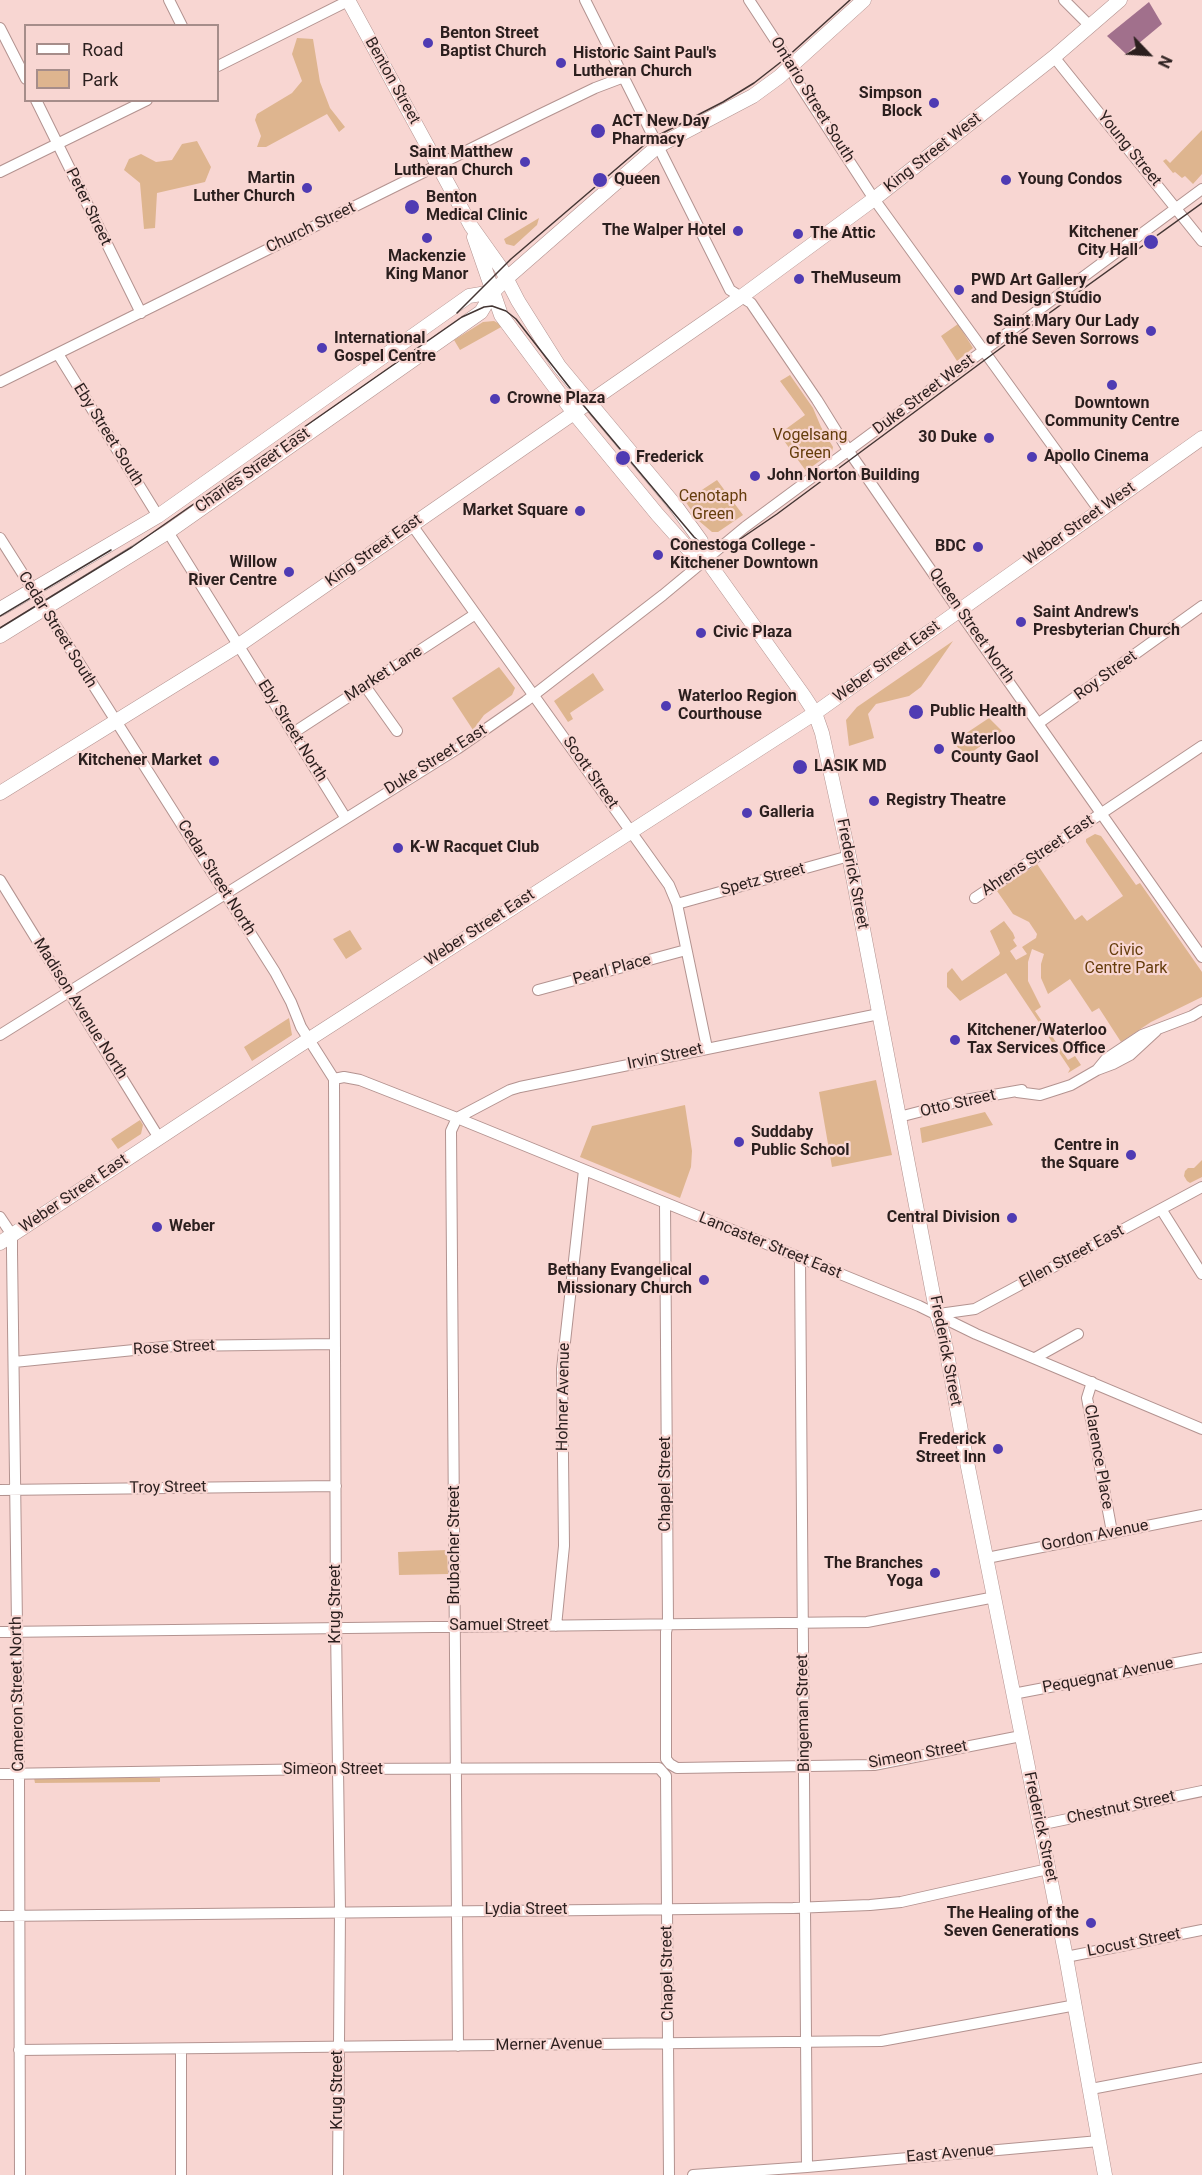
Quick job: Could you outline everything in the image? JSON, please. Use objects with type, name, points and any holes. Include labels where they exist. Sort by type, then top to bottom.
[{"type":"main road","name":"Benton Street","points":[[349,0],[471,226],[507,278],[559,366],[589,403]]},
{"type":"main road","name":"Charles Street East","points":[[0,636],[168,532],[482,312],[493,292],[507,278],[658,146],[753,96],[790,67],[864,0]]},
{"type":"main road","name":"King Street West","points":[[741,297],[874,199],[1054,57],[1120,0]]},
{"type":"main road","name":"Benton Street","points":[[471,226],[501,315],[574,413]]},
{"type":"main road","name":"Charles Street East","points":[[0,609],[158,516],[468,296],[493,292]]},
{"type":"main road","name":"King Street East","points":[[0,793],[239,645],[741,297]]},
{"type":"main road","points":[[482,312],[501,315]]},
{"type":"main road","name":"Frederick Street","points":[[589,403],[675,505],[703,543],[706,559],[815,713],[825,740],[937,1315],[944,1338],[1076,2005],[1106,2175]]},
{"type":"main road","name":"Frederick Street","points":[[574,413],[657,514],[690,550],[706,559]]},
{"type":"main road","name":"Weber Street West","points":[[959,610],[1202,438]]},
{"type":"main road","name":"Weber Street East","points":[[6,1239],[309,1039],[815,713],[959,610]]},
{"type":"street","points":[[169,0],[181,24]]},
{"type":"street","points":[[219,65],[349,0]]},
{"type":"street","name":"Queen Street North","points":[[585,0],[730,290],[750,303],[817,400],[848,450],[1202,957]]},
{"type":"street","name":"Ontario Street South","points":[[749,0],[874,199],[1099,510]]},
{"type":"street","points":[[1064,0],[1090,27]]},
{"type":"street","points":[[0,28],[24,75]]},
{"type":"street","name":"Young Street","points":[[1054,57],[1202,241]]},
{"type":"street","name":"Church Street","points":[[0,382],[595,88],[624,77]]},
{"type":"street","name":"Peter Street","points":[[37,102],[141,314]]},
{"type":"street","points":[[0,172],[143,102]]},
{"type":"street","name":"Duke Street West","points":[[848,450],[936,388],[1202,189]]},
{"type":"street","name":"Eby Street South","points":[[58,354],[158,516]]},
{"type":"street","name":"Duke Street East","points":[[0,1035],[457,749],[534,695],[745,527],[848,450]]},
{"type":"street","name":"Scott Street","points":[[412,525],[474,615],[534,695],[669,885],[677,903],[707,1048]]},
{"type":"street","points":[[168,532],[239,645]]},
{"type":"street","name":"Cedar Street South","points":[[0,538],[116,720]]},
{"type":"street","name":"Roy Street","points":[[1039,723],[1202,606]]},
{"type":"street","name":"Market Lane","points":[[293,733],[474,615]]},
{"type":"street","name":"Eby Street North","points":[[239,645],[345,818]]},
{"type":"street","points":[[365,686],[397,731]]},
{"type":"street","name":"Cedar Street North","points":[[116,720],[275,972],[309,1039]]},
{"type":"street","name":"Ahrens Street East","points":[[975,898],[1202,746]]},
{"type":"street","name":"Spetz Street","points":[[677,903],[849,856]]},
{"type":"street","name":"Madison Avenue North","points":[[0,880],[159,1138]]},
{"type":"street","name":"Pearl Place","points":[[538,990],[686,950]]},
{"type":"street","name":"Otto Street","points":[[899,1116],[965,1100],[1017,1092],[1040,1095],[1071,1085],[1130,1055],[1156,1031],[1202,1010]]},
{"type":"street","name":"Irvin Street","points":[[456,1118],[510,1090],[879,1014]]},
{"type":"street","points":[[309,1039],[334,1079]]},
{"type":"street","name":"Lancaster Street East","points":[[334,1079],[344,1077],[360,1080],[456,1118],[937,1315],[976,1334],[1202,1429]]},
{"type":"street","name":"Krug Street","points":[[334,1079],[337,1769],[340,1911],[338,2175]]},
{"type":"street","name":"Brubacher Street","points":[[456,1118],[452,1131],[458,1770],[458,2046]]},
{"type":"street","name":"Hohner Avenue","points":[[556,1626],[564,1546],[562,1369],[584,1170]]},
{"type":"street","name":"Ellen Street East","points":[[937,1315],[975,1309],[1202,1187]]},
{"type":"street","name":"Chapel Street","points":[[665,1203],[669,2175]]},
{"type":"street","points":[[1161,1209],[1202,1274]]},
{"type":"street","points":[[0,1217],[6,1239]]},
{"type":"street","name":"Cameron Street North","points":[[6,1239],[14,1362],[19,1774],[20,2175]]},
{"type":"street","name":"Bingeman Street","points":[[800,1259],[808,2043],[807,2167]]},
{"type":"street","points":[[975,1309],[970,1318],[976,1334]]},
{"type":"street","points":[[1035,1358],[1078,1334]]},
{"type":"street","name":"Rose Street","points":[[14,1362],[174,1346],[335,1344]]},
{"type":"street","name":"Clarence Place","points":[[1092,1382],[1087,1398],[1112,1532]]},
{"type":"street","name":"Troy Street","points":[[0,1490],[336,1486]]},
{"type":"street","name":"Gordon Avenue","points":[[987,1558],[1202,1515]]},
{"type":"street","name":"Samuel Street","points":[[0,1632],[878,1621],[995,1597]]},
{"type":"street","name":"Pequegnat Avenue","points":[[1013,1694],[1202,1658]]},
{"type":"street","name":"Simeon Street","points":[[0,1774],[337,1769],[874,1766],[1021,1736]]},
{"type":"street","name":"Chestnut Street","points":[[1039,1825],[1202,1791]]},
{"type":"street","name":"Lydia Street","points":[[0,1916],[805,1908],[901,1902],[1048,1869]]},
{"type":"street","name":"Locust Street","points":[[1066,1957],[1202,1930]]},
{"type":"street","name":"Merner Avenue","points":[[19,2050],[881,2041],[1076,2005]]},
{"type":"street","points":[[181,2049],[181,2175]]},
{"type":"street","points":[[1091,2089],[1202,2068]]},
{"type":"street","name":"East Avenue","points":[[693,2175],[1099,2141]]},
{"type":"green space","points":[[297,38],[313,39],[320,82],[330,108],[345,127],[339,132],[327,114],[266,147],[257,147],[261,136],[255,120],[257,114],[292,93],[302,81],[292,54]]},
{"type":"green space","points":[[1202,130],[1202,174],[1193,184],[1185,176],[1182,178],[1175,172],[1173,173],[1163,161],[1166,159],[1170,163]]},
{"type":"green space","points":[[197,141],[211,167],[205,182],[157,193],[155,228],[144,229],[140,183],[124,170],[129,159],[141,154],[156,162],[172,160],[182,144]]},
{"type":"green space","points":[[539,218],[537,225],[514,246],[506,244],[504,239]]},
{"type":"green space","points":[[494,321],[503,326],[460,350],[454,340],[483,322]]},
{"type":"green space","points":[[958,324],[973,348],[957,361],[941,336]]},
{"type":"green space","name":"Vogelsang Green","points":[[790,375],[813,408],[833,447],[832,452],[806,471],[779,434],[805,415],[780,381]]},
{"type":"green space","name":"Cenotaph Green","points":[[717,480],[743,515],[718,532],[712,532],[699,521],[685,501]]},
{"type":"green space","points":[[953,641],[921,687],[909,696],[876,704],[868,714],[874,738],[849,746],[846,720],[857,707]]},
{"type":"green space","points":[[499,667],[515,688],[512,695],[484,715],[473,730],[452,698]]},
{"type":"green space","points":[[593,673],[604,690],[570,713],[573,719],[568,722],[554,701]]},
{"type":"green space","points":[[989,718],[1002,731],[965,757],[956,745],[967,737],[965,734]]},
{"type":"green space","name":"Civic Centre Park","points":[[1095,834],[1101,836],[1136,885],[1140,883],[1202,972],[1202,997],[1151,1022],[1121,1042],[1099,1008],[1092,1012],[1070,979],[1048,994],[1041,978],[1044,954],[1032,949],[1028,962],[1028,981],[1041,1007],[1035,1011],[1068,1060],[1075,1056],[1081,1065],[1068,1073],[1070,1069],[1006,973],[960,1001],[947,987],[947,973],[952,968],[962,981],[999,955],[990,931],[1004,921],[1015,938],[1013,940],[1017,946],[1010,951],[1016,960],[1027,954],[1022,947],[1036,938],[1037,934],[1029,922],[1013,914],[997,891],[1037,864],[1075,920],[1082,915],[1087,921],[1123,896],[1086,842],[1086,839]]},
{"type":"green space","points":[[350,930],[362,949],[346,959],[333,939]]},
{"type":"green space","points":[[289,1018],[292,1035],[252,1061],[244,1047]]},
{"type":"green space","points":[[876,1080],[892,1155],[832,1167],[819,1092]]},
{"type":"green space","points":[[685,1105],[692,1151],[691,1167],[680,1198],[580,1157],[592,1126]]},
{"type":"green space","points":[[985,1112],[993,1125],[922,1143],[920,1128]]},
{"type":"green space","points":[[140,1120],[143,1125],[141,1134],[118,1149],[111,1139]]},
{"type":"green space","points":[[1202,1160],[1202,1177],[1190,1183],[1184,1176],[1185,1171],[1188,1168],[1194,1168]]},
{"type":"green space","points":[[447,1550],[448,1574],[399,1575],[398,1552]]},
{"type":"green space","points":[[34,1778],[160,1778],[160,1782],[35,1783]]},
{"type":"shaded area","points":[[1149,2],[1162,24],[1126,54],[1107,36]]},
{"type":"tram line","points":[[457,313],[511,259],[653,138],[723,102],[754,83],[786,58],[850,0]]},
{"type":"tram line","points":[[0,628],[132,547],[462,317],[484,307],[492,306],[506,311],[516,319],[584,406],[694,537],[700,542],[713,546],[730,546],[1202,203]]},
{"type":"tram line","points":[[0,616],[111,550]]},
{"type":"place","name":"Benton Street Baptist Church","points":[[428,43]]},
{"type":"place","name":"Historic Saint Paul's Lutheran Church","points":[[561,63]]},
{"type":"place","name":"Simpson Block","points":[[934,103]]},
{"type":"place","name":"ACT New Day Pharmacy","points":[[598,131]]},
{"type":"place","name":"Saint Matthew Lutheran Church","points":[[525,162]]},
{"type":"place","name":"Queen","points":[[600,180]]},
{"type":"place","name":"Young Condos","points":[[1006,180]]},
{"type":"place","name":"Martin Luther Church","points":[[307,188]]},
{"type":"place","name":"Benton Medical Clinic","points":[[412,207]]},
{"type":"place","name":"The Walper Hotel","points":[[738,231]]},
{"type":"place","name":"The Attic","points":[[798,234]]},
{"type":"place","name":"Mackenzie King Manor","points":[[427,238]]},
{"type":"place","name":"Kitchener City Hall","points":[[1151,242]]},
{"type":"place","name":"TheMuseum","points":[[799,279]]},
{"type":"place","name":"PWD Art Gallery and Design Studio","points":[[959,290]]},
{"type":"place","name":"Saint Mary Our Lady of the Seven Sorrows","points":[[1151,331]]},
{"type":"place","name":"International Gospel Centre","points":[[322,348]]},
{"type":"place","name":"Downtown Community Centre","points":[[1112,385]]},
{"type":"place","name":"Crowne Plaza","points":[[495,399]]},
{"type":"place","name":"30 Duke","points":[[989,438]]},
{"type":"place","name":"Apollo Cinema","points":[[1032,457]]},
{"type":"place","name":"Frederick","points":[[623,458]]},
{"type":"place","name":"John Norton Building","points":[[755,476]]},
{"type":"place","name":"Market Square","points":[[580,511]]},
{"type":"place","name":"BDC","points":[[978,547]]},
{"type":"place","name":"Conestoga College - Kitchener Downtown","points":[[658,555]]},
{"type":"place","name":"Willow River Centre","points":[[289,572]]},
{"type":"place","name":"Saint Andrew's Presbyterian Church","points":[[1021,622]]},
{"type":"place","name":"Civic Plaza","points":[[701,633]]},
{"type":"place","name":"Waterloo Region Courthouse","points":[[666,706]]},
{"type":"place","name":"Public Health","points":[[916,712]]},
{"type":"place","name":"Waterloo County Gaol","points":[[939,749]]},
{"type":"place","name":"Kitchener Market","points":[[214,761]]},
{"type":"place","name":"LASIK MD","points":[[800,767]]},
{"type":"place","name":"Registry Theatre","points":[[874,801]]},
{"type":"place","name":"Galleria","points":[[747,813]]},
{"type":"place","name":"K-W Racquet Club","points":[[398,848]]},
{"type":"place","name":"Kitchener/Waterloo Tax Services Office","points":[[955,1040]]},
{"type":"place","name":"Suddaby Public School","points":[[739,1142]]},
{"type":"place","name":"Centre in the Square","points":[[1131,1155]]},
{"type":"place","name":"Central Division","points":[[1012,1218]]},
{"type":"place","name":"Weber","points":[[157,1227]]},
{"type":"place","name":"Bethany Evangelical Missionary Church","points":[[704,1280]]},
{"type":"place","name":"Frederick Street Inn","points":[[998,1449]]},
{"type":"place","name":"The Branches Yoga","points":[[935,1573]]},
{"type":"place","name":"The Healing of the Seven Generations","points":[[1091,1923]]}]
